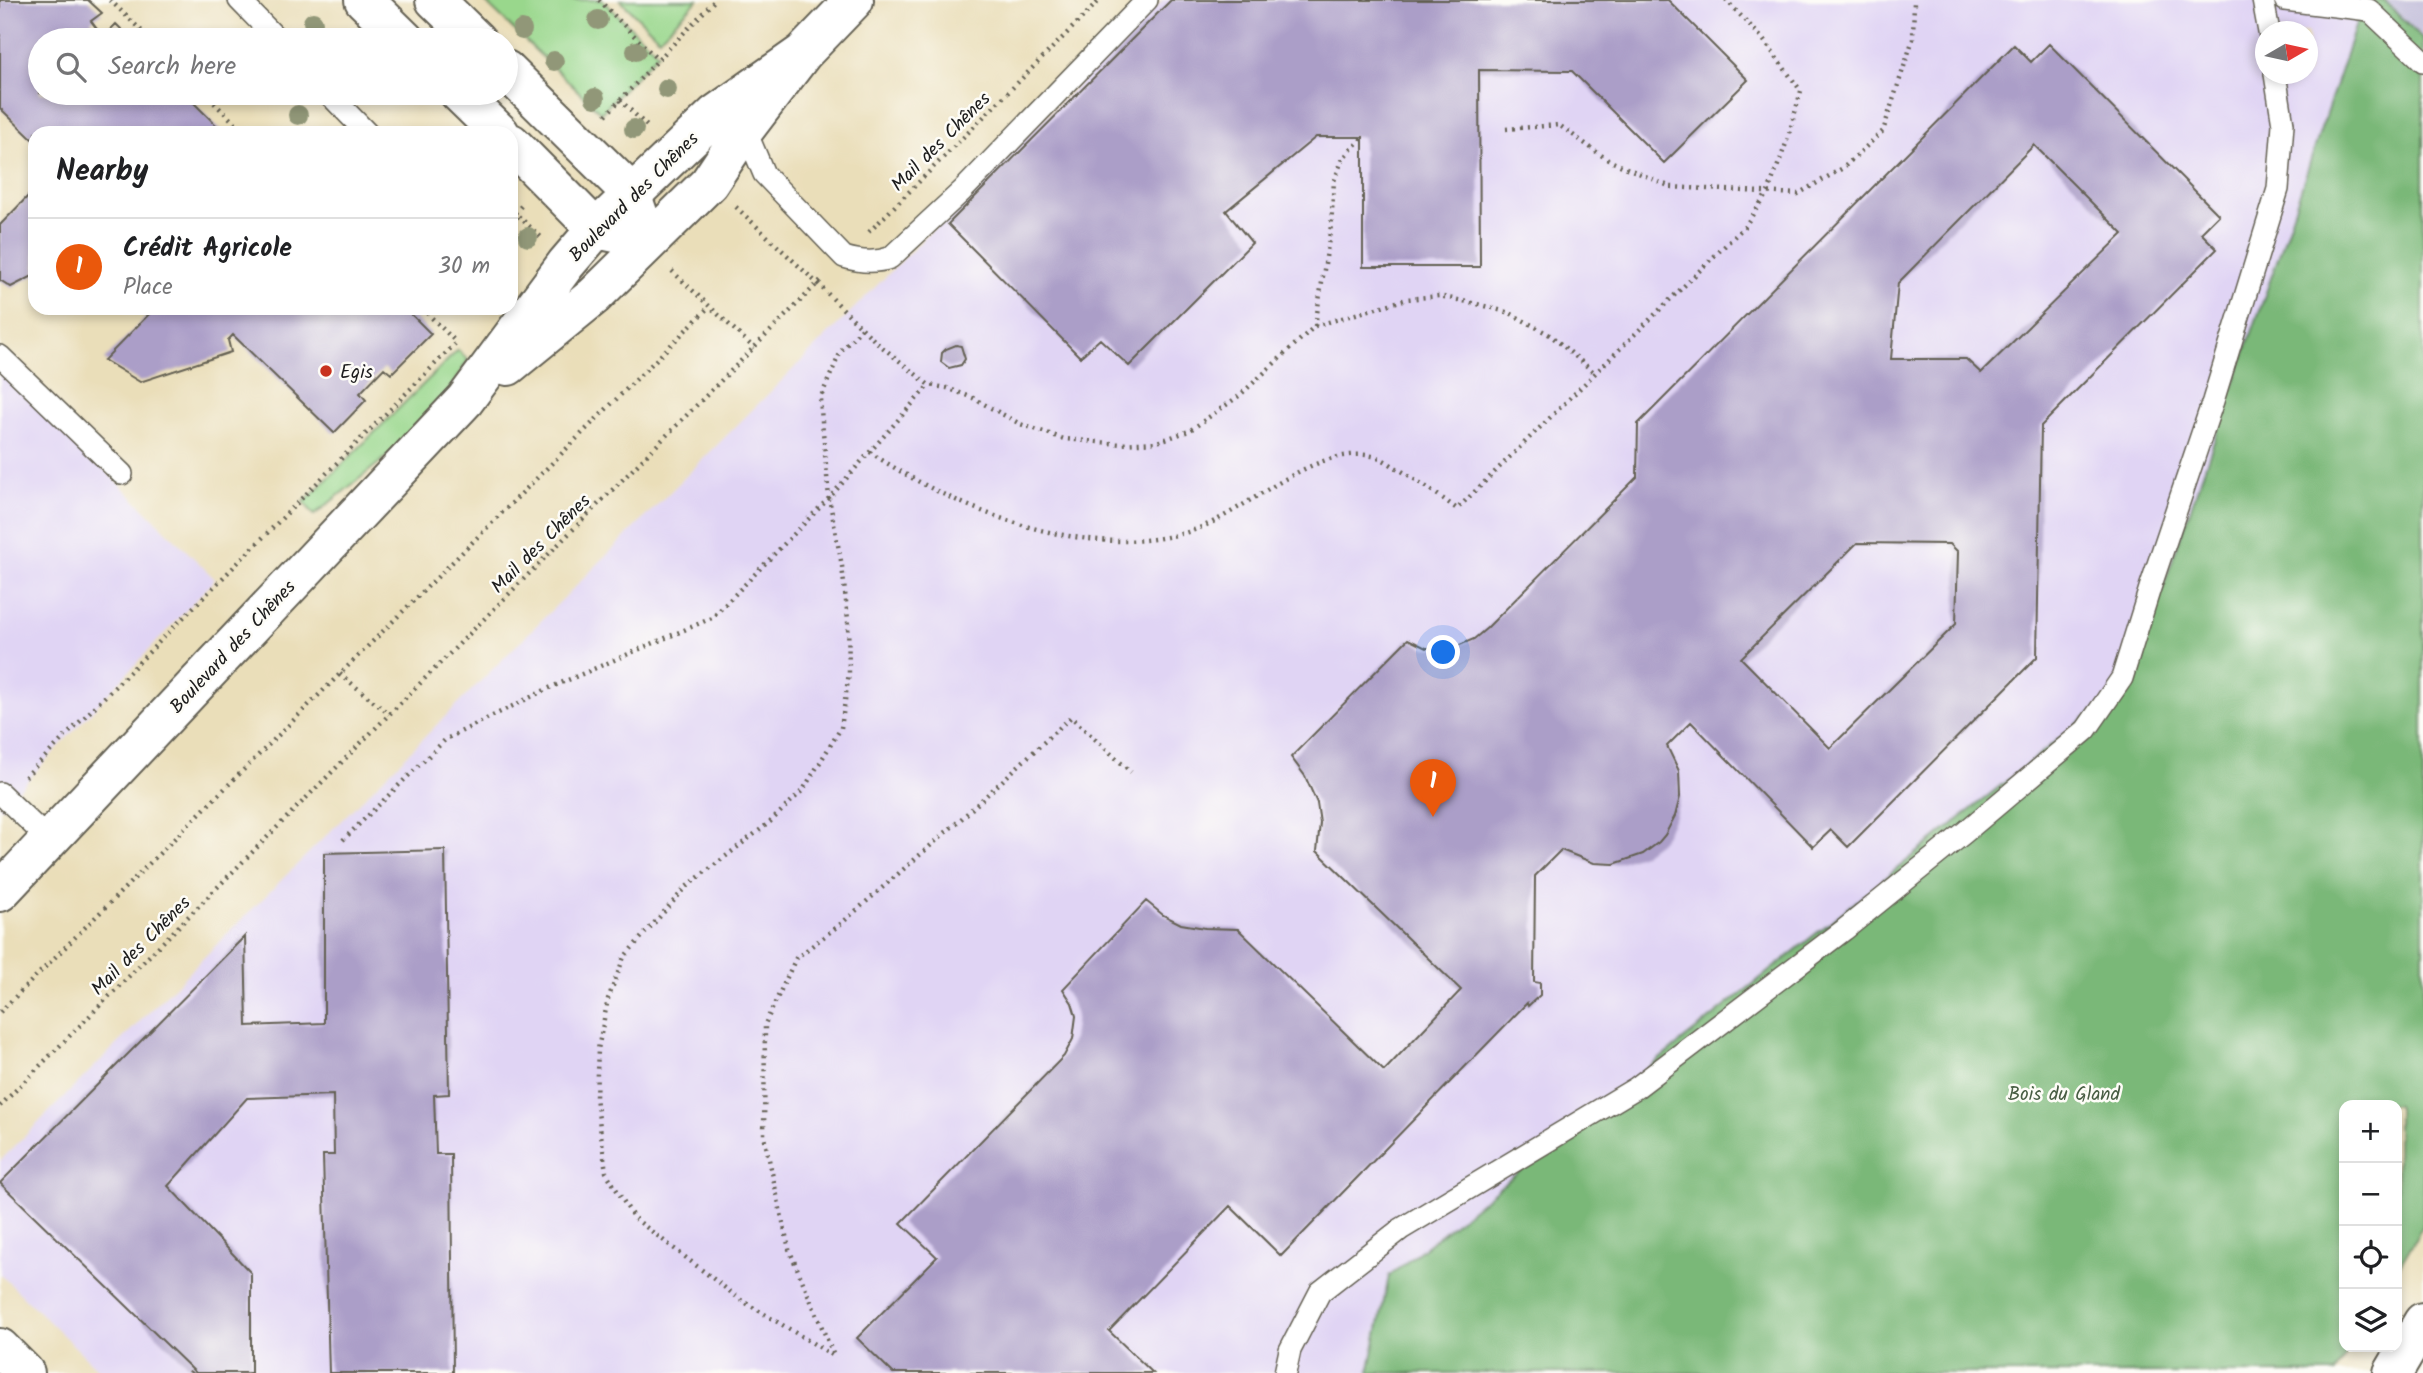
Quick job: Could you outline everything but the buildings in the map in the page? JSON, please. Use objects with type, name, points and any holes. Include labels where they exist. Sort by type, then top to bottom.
[{"type":"main road","points":[[364,0],[393,28]]},
{"type":"main road","points":[[435,0],[464,28]]},
{"type":"main road","name":"Boulevard des Chênes","points":[[465,400],[594,296],[660,256],[745,129],[803,53],[854,0]]},
{"type":"main road","name":"Boulevard des Chênes","points":[[0,892],[465,400],[566,264],[596,229],[716,114],[803,53]]},
{"type":"main road","points":[[518,82],[631,193],[660,256]]},
{"type":"main road","points":[[471,105],[491,126]]},
{"type":"main road","points":[[518,154],[596,229],[660,256]]},
{"type":"main road","points":[[2393,1373],[2423,1322]]},
{"type":"main road","points":[[0,1348],[25,1373]]},
{"type":"lane","points":[[239,0],[266,28]]},
{"type":"lane","points":[[745,129],[764,174],[844,257],[877,262],[891,258],[962,191],[1147,0]]},
{"type":"lane","points":[[2263,0],[2267,21]]},
{"type":"lane","points":[[2285,0],[2369,10],[2423,61]]},
{"type":"lane","points":[[1285,1373],[1290,1350],[1320,1292],[1401,1229],[1636,1087],[1843,930],[1964,834],[2086,730],[2122,678],[2269,220],[2278,189],[2283,124],[2277,84]]},
{"type":"lane","points":[[340,105],[360,126]]},
{"type":"lane","points":[[0,356],[122,474]]},
{"type":"lane","points":[[2,795],[49,840]]},
{"type":"path","points":[[110,0],[139,28]]},
{"type":"path","points":[[598,0],[657,59]]},
{"type":"path","points":[[620,100],[715,0]]},
{"type":"path","name":"Mail des Chênes","points":[[0,1106],[1100,0]]},
{"type":"path","points":[[870,452],[896,470],[949,499],[1012,523],[1076,537],[1134,542],[1195,530],[1250,501],[1300,470],[1342,455],[1378,457],[1457,509],[1745,226],[1768,192],[1787,141],[1801,91],[1762,38],[1726,0]]},
{"type":"path","points":[[1506,129],[1559,125],[1608,160],[1671,187],[1798,194],[1843,168],[1883,131],[1913,39],[1914,0]]},
{"type":"path","points":[[216,105],[238,126]]},
{"type":"path","points":[[1315,326],[1331,226],[1334,181],[1343,158],[1363,137]]},
{"type":"path","points":[[733,204],[876,342],[929,385],[956,391],[1020,424],[1064,439],[1121,444],[1157,442],[1189,431],[1239,396],[1315,326],[1407,299],[1439,296],[1510,313],[1550,335],[1595,373]]},
{"type":"path","points":[[660,256],[709,307],[754,348]]},
{"type":"path","points":[[0,1012],[709,307]]},
{"type":"path","points":[[2,795],[456,342],[429,315]]},
{"type":"path","points":[[862,328],[841,351],[820,399],[829,498],[842,566],[848,619],[849,673],[841,728],[803,790],[771,822],[686,887],[624,957],[608,999],[598,1049],[596,1097],[606,1172],[633,1217],[741,1300],[834,1356],[789,1249],[764,1137],[765,1024],[796,958],[843,922],[961,819],[1071,717],[1131,772]]},
{"type":"path","points":[[343,839],[446,740],[547,689],[712,618],[829,498],[929,385]]},
{"type":"path","points":[[340,674],[389,714]]},
{"type":"shaded area","points":[[1163,0],[2364,0],[2280,252],[2130,682],[1389,1275],[1369,1373],[102,1373],[0,1274],[0,1161]]},
{"type":"shaded area","points":[[2383,0],[2423,0],[2423,39]]},
{"type":"shaded area","points":[[0,366],[215,579],[0,810]]},
{"type":"green space","points":[[483,0],[602,0],[658,53],[601,113],[518,34],[518,28],[512,28]]},
{"type":"green space","points":[[620,0],[698,0],[659,38]]},
{"type":"green space","name":"Bois du Gland","points":[[2364,0],[2383,0],[2423,39],[2423,1226],[2402,1262],[2402,1100],[2339,1100],[2339,1352],[2348,1352],[2335,1373],[1369,1373],[1389,1276],[2130,682],[2280,252]]},
{"type":"green space","points":[[458,350],[468,360],[435,414],[404,443],[314,515],[304,502]]},
{"type":"place","name":"Egis","points":[[326,371]]},
{"type":"place","name":"Crédit Agricole","points":[[1433,817]]}]
